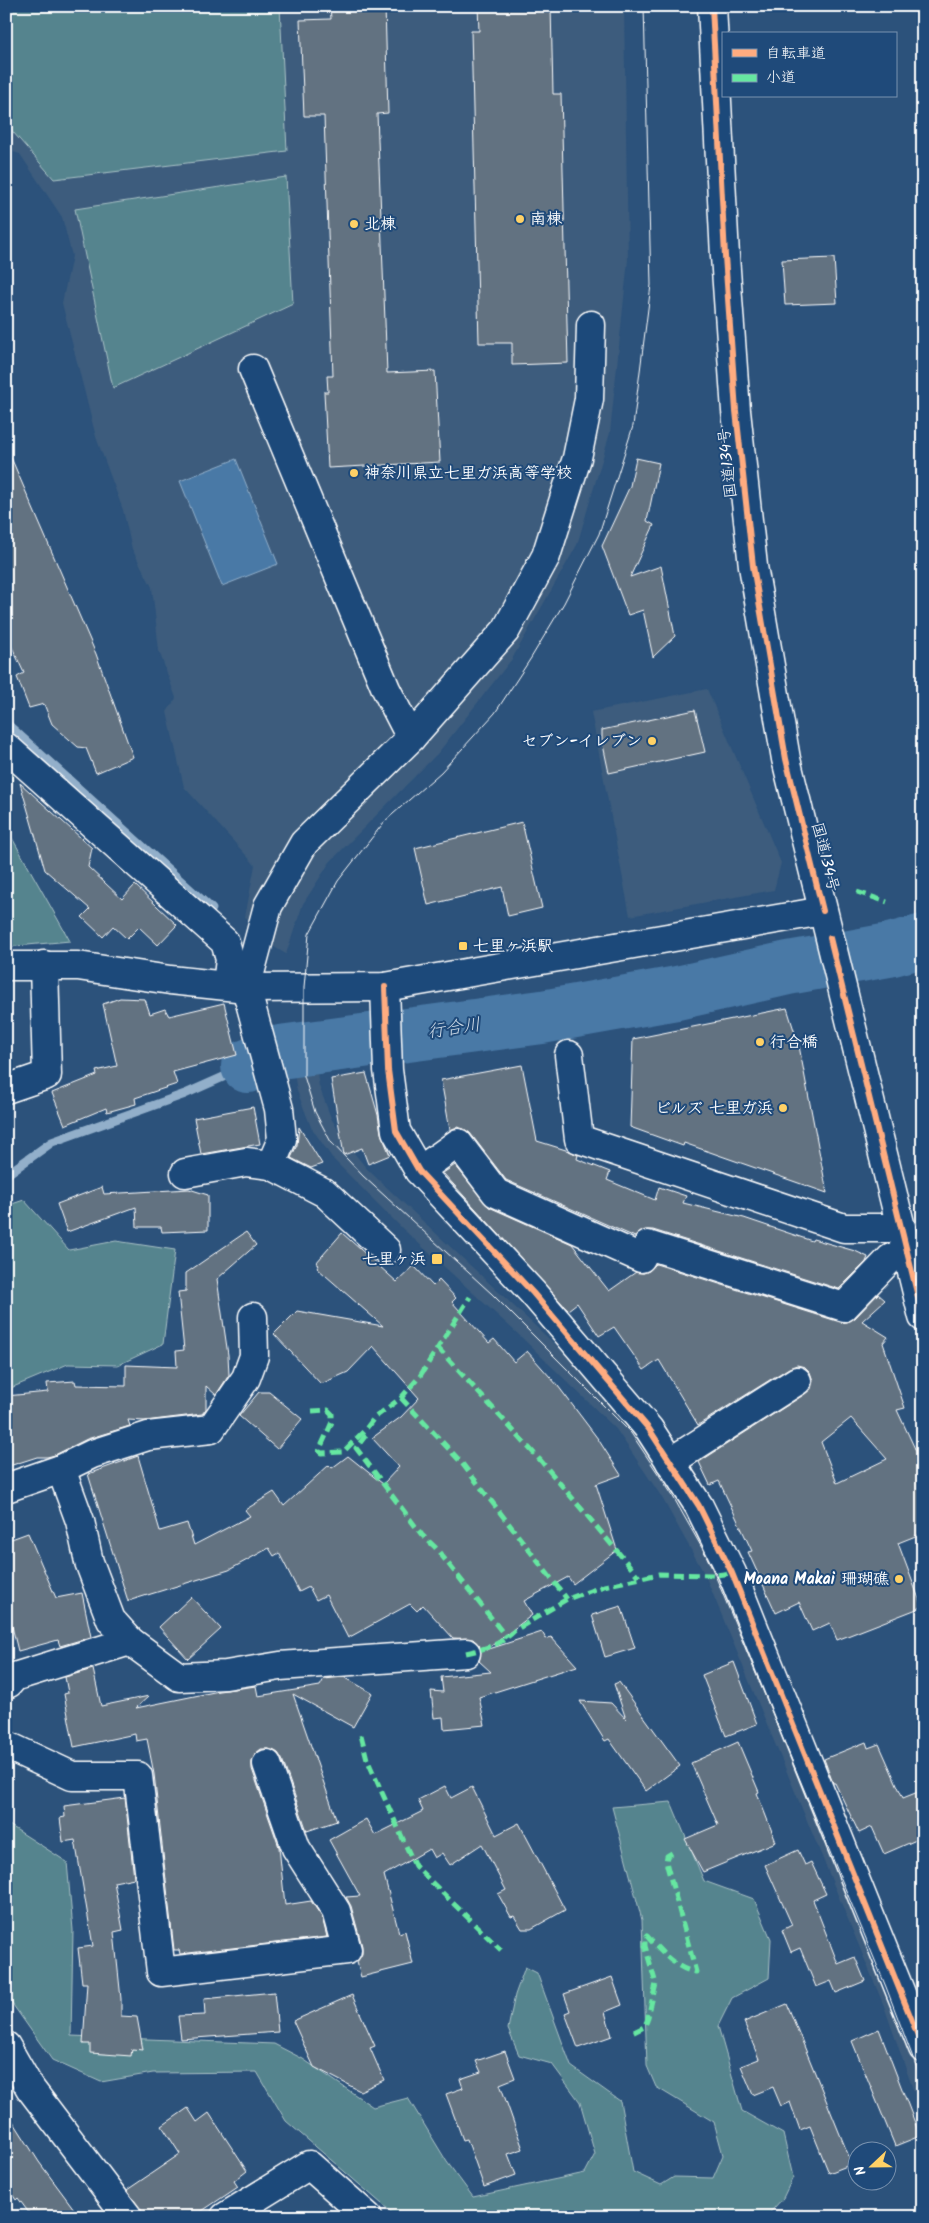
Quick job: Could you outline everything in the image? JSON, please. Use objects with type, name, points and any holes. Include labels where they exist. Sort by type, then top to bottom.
[{"type":"main road","name":"国道134号","points":[[712,6],[725,256],[735,401],[753,566],[786,759],[923,1317]]},
{"type":"main road","points":[[236,987],[268,906],[304,843],[411,738],[506,630],[546,556],[577,458],[589,399],[590,325]]},
{"type":"main road","points":[[253,369],[386,689],[411,738]]},
{"type":"main road","points":[[6,747],[225,942],[236,987],[279,1109],[282,1139],[270,1164]]},
{"type":"main road","points":[[6,966],[44,964],[78,966],[170,980],[236,987],[385,987],[823,911]]},
{"type":"main road","points":[[6,1089],[46,1075],[44,964]]},
{"type":"main road","points":[[385,987],[388,1070],[396,1131],[419,1171],[533,1293],[649,1429],[699,1506],[732,1572],[923,2048]]},
{"type":"main road","points":[[419,1171],[458,1143],[496,1193],[641,1258],[648,1245],[844,1307],[891,1258],[904,1240],[844,1228],[579,1139],[569,1056]]},
{"type":"main road","points":[[184,1173],[246,1162],[270,1164],[325,1193],[386,1250]]},
{"type":"main road","points":[[6,1488],[92,1454],[148,1436],[211,1428],[246,1378],[254,1356],[253,1317]]},
{"type":"main road","points":[[670,1462],[797,1381]]},
{"type":"main road","points":[[60,1468],[80,1521],[89,1562],[111,1620],[130,1641],[179,1677],[226,1675],[280,1666],[466,1653]]},
{"type":"main road","points":[[9,1683],[14,1677],[130,1641]]},
{"type":"main road","points":[[6,1745],[72,1776],[138,1776],[161,1972],[348,1950],[336,1911],[296,1848],[266,1764]]},
{"type":"main road","points":[[6,2046],[30,2088],[128,2217]]},
{"type":"main road","points":[[224,2217],[309,2165],[368,2217]]},
{"type":"shaded area","name":"神奈川県立七里ガ浜高等学校","points":[[6,6],[624,6],[628,260],[610,433],[577,545],[512,659],[438,753],[330,862],[303,904],[286,954],[264,941],[269,931],[245,917],[255,865],[184,787],[167,712],[176,698],[159,651],[152,587],[132,549],[123,510],[96,437],[62,303],[72,256],[62,217],[20,154],[6,150]]},
{"type":"shaded area","points":[[236,459],[278,564],[222,586],[180,481]]},
{"type":"shaded area","points":[[707,689],[781,863],[774,890],[630,916],[591,712]]},
{"type":"shaded area","points":[[315,1059],[319,1086],[331,1118],[347,1144],[367,1169],[576,1364],[633,1427],[673,1490],[717,1568],[898,2005],[923,2075],[923,2118],[884,2006],[705,1575],[661,1496],[616,1429],[519,1335],[404,1230],[333,1159],[311,1127],[297,1091],[292,1061]]},
{"type":"green space","points":[[6,6],[280,6],[287,151],[54,179],[6,124]]},
{"type":"green space","points":[[286,177],[293,304],[113,388],[75,209]]},
{"type":"green space","points":[[6,761],[14,768],[7,829],[70,941],[6,947]]},
{"type":"green space","points":[[24,1200],[69,1250],[116,1241],[175,1250],[163,1344],[118,1365],[68,1364],[6,1390],[6,1206]]},
{"type":"green space","points":[[671,1802],[704,1881],[754,1899],[771,1939],[769,1978],[732,1998],[718,2026],[742,2111],[783,2134],[793,2177],[783,2198],[766,2217],[397,2217],[286,2121],[257,2072],[153,2073],[101,2082],[52,2060],[6,1995],[6,1823],[67,1862],[73,1930],[71,2036],[274,2044],[303,2059],[373,2107],[408,2098],[447,2162],[473,2197],[585,2173],[595,2154],[580,2102],[552,2064],[519,2055],[508,2029],[515,1995],[525,1967],[537,1973],[571,2066],[620,2101],[633,2172],[661,2185],[674,2177],[713,2178],[723,2155],[714,2122],[656,2087],[647,2066],[642,1920],[612,1807]]},
{"type":"building","name":"北棟","points":[[330,6],[385,6],[388,113],[377,114],[387,373],[435,371],[440,462],[328,468],[324,392],[328,392],[327,376],[333,376],[324,116],[304,116],[300,20],[331,19]]},
{"type":"building","name":"南棟","points":[[478,6],[551,6],[553,94],[561,94],[568,363],[512,365],[512,343],[479,343],[471,31],[479,31]]},
{"type":"building","points":[[834,258],[837,303],[785,305],[782,260]]},
{"type":"building","points":[[6,446],[96,654],[133,757],[96,773],[86,748],[78,747],[52,724],[44,704],[29,708],[17,677],[24,673],[6,634]]},
{"type":"building","points":[[636,458],[659,463],[647,521],[654,525],[630,577],[661,566],[675,636],[653,657],[643,610],[628,615],[602,546],[630,486]]},
{"type":"building","name":"セブン-イレブン","points":[[695,710],[705,752],[609,773],[602,740],[602,730]]},
{"type":"building","points":[[20,783],[92,848],[88,867],[122,899],[135,885],[177,925],[158,945],[139,927],[127,939],[113,926],[103,937],[82,917],[90,909],[45,870]]},
{"type":"building","points":[[522,822],[542,908],[508,916],[502,887],[428,905],[415,848]]},
{"type":"building","points":[[120,998],[145,999],[150,1014],[165,1009],[169,1016],[224,1003],[237,1055],[173,1072],[177,1084],[135,1098],[136,1104],[107,1112],[106,1108],[65,1125],[52,1093],[97,1075],[96,1071],[117,1066],[103,1004]]},
{"type":"building","points":[[787,1008],[799,1046],[827,1193],[684,1143],[683,1146],[630,1127],[633,1039]]},
{"type":"building","points":[[522,1065],[537,1141],[578,1155],[577,1159],[610,1172],[607,1180],[655,1200],[659,1187],[686,1196],[683,1203],[744,1218],[812,1241],[813,1239],[855,1251],[868,1257],[866,1262],[839,1289],[653,1230],[645,1230],[635,1237],[506,1180],[470,1133],[457,1127],[450,1130],[441,1080]]},
{"type":"building","points":[[366,1073],[381,1133],[390,1155],[368,1164],[362,1148],[344,1155],[331,1079]]},
{"type":"building","points":[[253,1107],[260,1144],[201,1154],[194,1118]]},
{"type":"building","points":[[299,1127],[322,1164],[311,1168],[291,1158],[297,1145]]},
{"type":"building","points":[[455,1165],[489,1207],[572,1244],[609,1291],[636,1272],[643,1273],[649,1271],[656,1264],[840,1322],[847,1322],[855,1318],[878,1294],[885,1300],[862,1321],[888,1337],[883,1343],[905,1408],[897,1410],[923,1466],[923,1533],[898,1543],[922,1607],[837,1640],[830,1623],[812,1631],[799,1602],[776,1613],[748,1552],[752,1551],[719,1481],[710,1485],[699,1462],[805,1394],[811,1389],[813,1381],[810,1372],[805,1367],[797,1365],[789,1368],[698,1425],[659,1360],[644,1370],[614,1327],[599,1336],[577,1303],[568,1310],[443,1173]],"holes":[[[851,1418],[887,1459],[837,1483],[821,1442]]]},
{"type":"building","points":[[102,1187],[104,1194],[189,1189],[208,1195],[208,1230],[162,1232],[161,1227],[137,1227],[136,1207],[67,1232],[57,1204]]},
{"type":"building","points":[[246,1232],[256,1245],[217,1279],[229,1375],[216,1395],[206,1386],[206,1409],[202,1414],[145,1421],[128,1420],[130,1426],[87,1439],[55,1455],[37,1457],[6,1467],[6,1396],[48,1392],[47,1383],[75,1381],[76,1385],[126,1386],[126,1365],[177,1367],[176,1351],[184,1350],[178,1292],[186,1291],[186,1273]]},
{"type":"building","points":[[342,1233],[397,1282],[414,1266],[433,1286],[439,1280],[456,1298],[452,1302],[489,1343],[494,1339],[514,1362],[527,1351],[558,1386],[598,1439],[621,1475],[596,1484],[617,1550],[573,1584],[568,1577],[524,1601],[532,1615],[486,1650],[542,1632],[546,1639],[551,1637],[577,1666],[479,1697],[485,1725],[444,1729],[443,1717],[434,1718],[431,1691],[443,1692],[441,1677],[491,1672],[479,1661],[481,1651],[479,1645],[473,1639],[453,1638],[423,1605],[417,1611],[410,1604],[348,1638],[326,1595],[316,1600],[309,1587],[299,1592],[279,1553],[274,1556],[269,1548],[229,1570],[128,1601],[88,1474],[138,1456],[160,1531],[187,1523],[194,1545],[250,1516],[245,1510],[274,1492],[284,1506],[329,1465],[332,1468],[348,1456],[383,1484],[399,1467],[372,1438],[401,1417],[419,1398],[373,1346],[348,1372],[321,1384],[274,1334],[297,1311],[383,1326],[317,1268],[319,1265],[316,1263]]},
{"type":"building","points":[[259,1392],[269,1392],[302,1419],[277,1449],[239,1416]]},
{"type":"building","points":[[28,1533],[56,1598],[82,1593],[91,1637],[60,1646],[58,1640],[18,1651],[6,1602],[6,1541]]},
{"type":"building","points":[[191,1597],[221,1629],[188,1659],[159,1627]]},
{"type":"building","points":[[621,1606],[635,1648],[605,1657],[592,1615]]},
{"type":"building","points":[[734,1662],[757,1724],[726,1736],[702,1675]]},
{"type":"building","points":[[93,1669],[101,1706],[149,1696],[136,1708],[219,1691],[256,1686],[258,1696],[320,1686],[324,1679],[344,1677],[372,1693],[353,1727],[293,1694],[337,1821],[307,1831],[282,1759],[278,1753],[269,1749],[261,1749],[255,1754],[252,1762],[252,1769],[279,1847],[285,1905],[311,1901],[322,1917],[327,1937],[180,1954],[179,1950],[174,1950],[154,1774],[147,1739],[136,1741],[135,1734],[74,1747],[64,1694],[68,1693],[65,1677]]},
{"type":"building","points":[[619,1682],[680,1766],[646,1791],[609,1739],[605,1741],[580,1701],[611,1703],[626,1719],[614,1684]]},
{"type":"building","points":[[738,1742],[759,1792],[757,1793],[776,1842],[703,1872],[685,1839],[718,1825],[691,1763]]},
{"type":"building","points":[[866,1742],[868,1748],[879,1744],[903,1798],[923,1790],[923,1837],[884,1854],[872,1827],[859,1833],[835,1783],[833,1783],[824,1759]]},
{"type":"building","points":[[445,1786],[451,1798],[472,1787],[496,1835],[519,1823],[565,1910],[531,1929],[522,1929],[514,1916],[511,1917],[498,1894],[506,1890],[482,1844],[450,1865],[442,1853],[434,1858],[429,1849],[384,1875],[399,1933],[405,1931],[413,1964],[361,1977],[357,1962],[362,1954],[362,1946],[351,1906],[346,1897],[360,1896],[329,1840],[366,1819],[375,1835],[423,1811],[418,1800]]},
{"type":"building","points":[[125,1798],[134,1878],[114,1882],[123,1930],[114,1932],[121,2016],[137,2017],[143,2050],[132,2049],[131,2056],[90,2053],[90,2044],[83,2044],[87,1983],[82,1983],[78,1948],[93,1946],[75,1840],[63,1842],[60,1818],[65,1817],[64,1806]]},
{"type":"building","points":[[798,1850],[805,1865],[811,1862],[826,1894],[813,1900],[838,1964],[855,1957],[865,1981],[836,1993],[831,1981],[816,1987],[800,1948],[791,1952],[782,1930],[792,1925],[765,1865]]},
{"type":"building","points":[[612,1977],[622,2005],[605,2012],[612,2036],[578,2048],[565,2013],[570,2011],[564,1994]]},
{"type":"building","points":[[274,1992],[278,2032],[181,2039],[178,2016],[205,2015],[204,1999]]},
{"type":"building","points":[[352,1995],[375,2046],[370,2048],[384,2080],[360,2091],[314,2067],[293,2021]]},
{"type":"building","points":[[787,2004],[846,2149],[846,2166],[829,2173],[810,2126],[800,2130],[790,2102],[781,2106],[773,2087],[753,2095],[741,2066],[759,2059],[744,2022]]},
{"type":"building","points":[[879,2029],[920,2136],[896,2146],[896,2140],[893,2140],[852,2041]]},
{"type":"building","points":[[505,2051],[515,2078],[500,2084],[523,2149],[508,2154],[516,2175],[484,2187],[467,2139],[463,2140],[446,2094],[463,2088],[460,2079],[481,2072],[476,2061]]},
{"type":"building","points":[[188,2108],[197,2122],[209,2113],[247,2171],[234,2181],[238,2187],[193,2217],[145,2217],[127,2190],[180,2154],[162,2126]]},
{"type":"building","points":[[6,2110],[39,2162],[80,2217],[32,2217],[18,2198],[16,2200],[6,2185]]},
{"type":"waterway","points":[[6,723],[212,909]]},
{"type":"waterway","name":"行合川","points":[[248,1066],[280,1052],[542,1017],[677,993],[788,968],[889,950],[923,941]]},
{"type":"waterway","name":"行合川","points":[[6,1175],[52,1142],[185,1094],[248,1066]]},
{"type":"tram line","points":[[644,6],[651,285],[633,426],[599,534],[564,603],[495,713],[441,772],[385,821],[338,881],[309,934],[304,987],[304,1076],[315,1112],[331,1142],[363,1176],[492,1294],[631,1433],[671,1493],[706,1555],[715,1575],[886,1987],[923,2084]]},
{"type":"marked path","points":[[857,892],[887,902]]},
{"type":"marked path","points":[[312,1411],[328,1410],[332,1414],[332,1422],[319,1451],[321,1453],[343,1452],[374,1418],[401,1398],[420,1376],[470,1297]]},
{"type":"marked path","points":[[437,1347],[541,1461],[639,1577]]},
{"type":"marked path","points":[[401,1398],[461,1462],[567,1599]]},
{"type":"marked path","points":[[366,1435],[356,1448],[422,1535],[435,1547],[507,1638]]},
{"type":"marked path","points":[[466,1653],[498,1643],[514,1631],[567,1599],[604,1586],[659,1574],[715,1575],[732,1573]]},
{"type":"marked path","points":[[361,1735],[367,1759],[415,1866],[501,1950]]},
{"type":"marked path","points":[[634,2032],[644,2027],[647,2021],[656,1984],[645,1946],[647,1936],[675,1963],[682,1968],[696,1972],[666,1862],[667,1856],[672,1853]]},
{"type":"cycle path","points":[[712,6],[725,256],[736,411],[753,566],[786,759],[823,911]]},
{"type":"cycle path","points":[[830,938],[923,1317]]},
{"type":"cycle path","points":[[385,987],[388,1070],[396,1131],[419,1171],[533,1293],[649,1429],[699,1506],[732,1573],[923,2048]]},
{"type":"place","name":"南棟","points":[[520,219]]},
{"type":"place","name":"北棟","points":[[354,224]]},
{"type":"place","name":"神奈川県立七里ガ浜高等学校","points":[[354,473]]},
{"type":"place","name":"セブン-イレブン","points":[[652,741]]},
{"type":"place","name":"七里ヶ浜駅","points":[[463,946]]},
{"type":"place","name":"行合橋","points":[[760,1042]]},
{"type":"place","name":"ビルズ 七里ガ浜","points":[[783,1108]]},
{"type":"place","name":"七里ヶ浜","points":[[437,1259]]},
{"type":"place","name":"Moana Makai 珊瑚礁","points":[[899,1579]]}]
